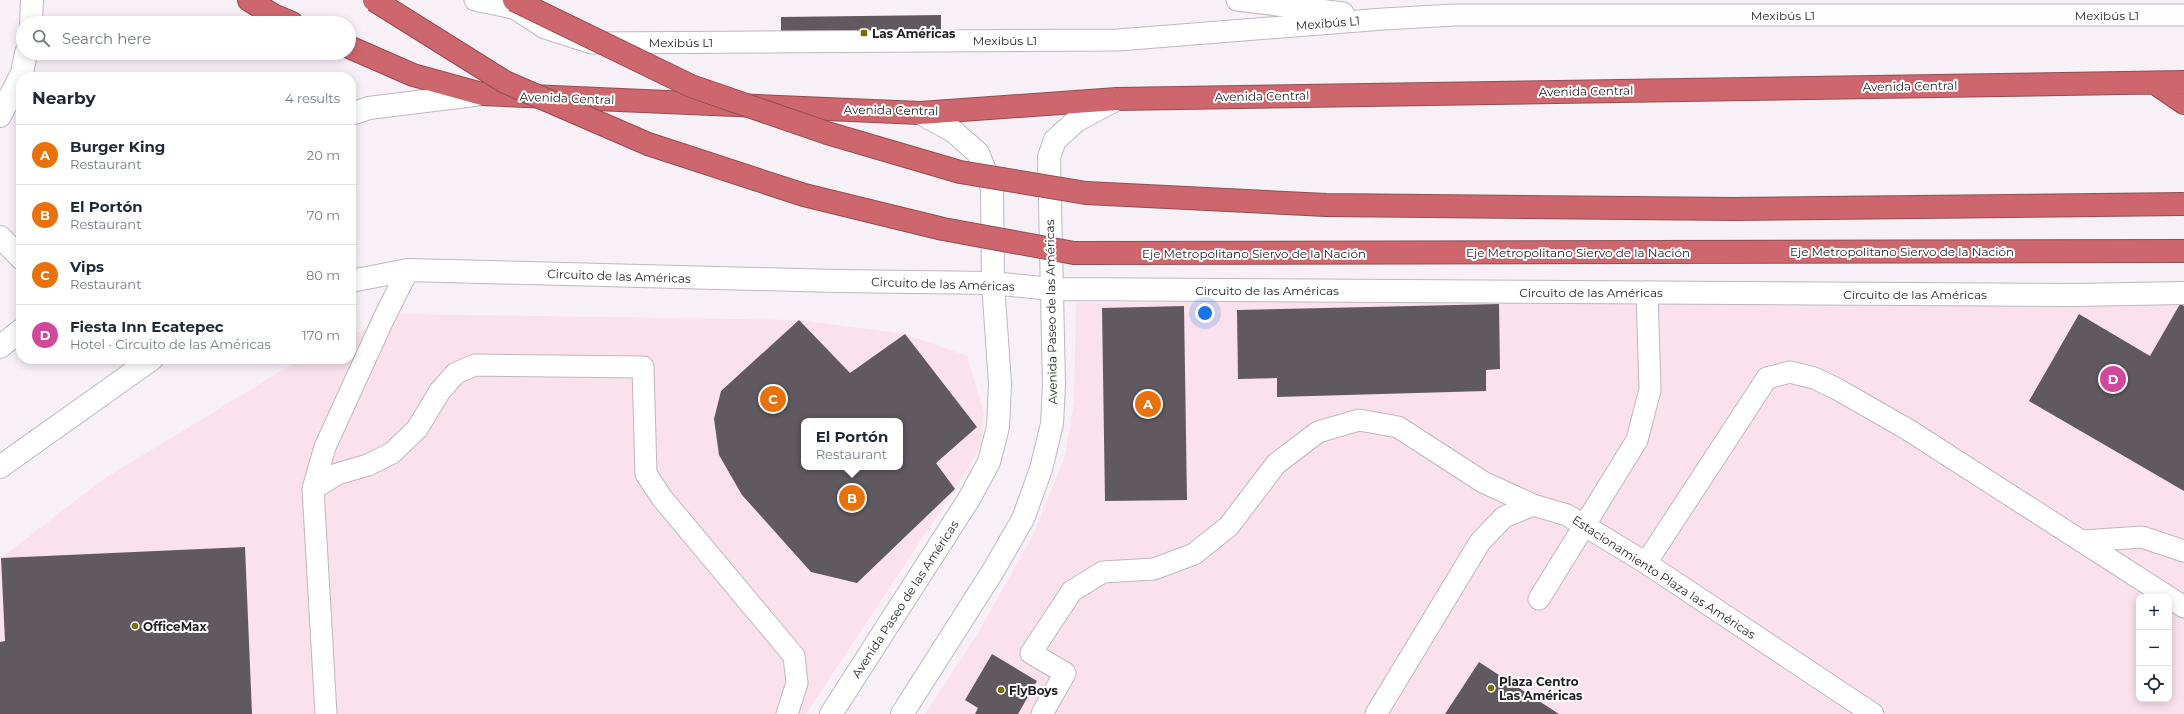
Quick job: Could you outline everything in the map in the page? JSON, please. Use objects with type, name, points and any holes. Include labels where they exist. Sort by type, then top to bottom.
[{"type":"highway","points":[[249,0],[275,16]]},
{"type":"highway","name":"Eje Metropolitano Siervo de la Nación","points":[[374,0],[505,82],[648,144],[804,195],[943,229],[1074,253],[2184,251]]},
{"type":"highway","points":[[519,3],[691,86],[827,133],[960,172],[1086,193],[1334,206],[1735,209],[2184,204]]},
{"type":"highway","name":"Avenida Central","points":[[356,50],[413,75],[482,94],[920,113],[1117,99],[2184,82]]},
{"type":"highway","points":[[2155,82],[2184,103]]},
{"type":"main road","points":[[31,16],[32,0]]},
{"type":"main road","points":[[22,72],[25,60]]},
{"type":"main road","points":[[0,116],[16,85]]},
{"type":"main road","points":[[356,112],[369,108],[482,94]]},
{"type":"main road","name":"Avenida Paseo de las Américas","points":[[902,714],[1000,558],[1023,518],[1041,469],[1052,424],[1054,385],[1049,157],[1055,140],[1076,121],[1117,99]]},
{"type":"main road","name":"Avenida Paseo de las Américas","points":[[833,713],[969,499],[989,462],[998,427],[1000,384],[993,283],[992,188],[978,153],[953,131],[920,113]]},
{"type":"main road","points":[[0,237],[16,253]]},
{"type":"main road","name":"Circuito de las Américas","points":[[356,280],[408,270],[836,281],[993,283],[1051,290],[2076,295],[2184,293]]},
{"type":"main road","points":[[0,348],[16,334]]},
{"type":"main road","points":[[0,467],[145,364]]},
{"type":"lane","name":"Mexibús L1","points":[[475,0],[519,3],[545,28],[592,43],[1118,40],[1383,18],[1455,15],[2184,15]]},
{"type":"lane","name":"Mexibús L1","points":[[1238,0],[1383,18]]},
{"type":"lane","points":[[326,714],[313,489],[325,447],[383,320],[408,270]]},
{"type":"lane","points":[[1539,599],[1583,525],[1637,440],[1650,390],[1647,292]]},
{"type":"lane","points":[[313,489],[337,474],[368,466],[392,453],[416,429],[440,391],[456,373],[475,365],[643,367],[646,474],[662,498],[794,656],[797,683],[787,714]]},
{"type":"lane","points":[[1646,563],[1767,378],[1790,372],[1814,378],[1907,429],[2184,606]]},
{"type":"lane","name":"Estacionamiento Plaza las Américas","points":[[1042,714],[1065,673],[1031,653],[1072,591],[1103,572],[1154,569],[1194,554],[1229,526],[1276,464],[1318,432],[1359,420],[1398,427],[1483,482],[1533,506],[1567,515],[1646,563],[1873,714]]},
{"type":"lane","points":[[1376,714],[1480,542],[1504,516],[1533,506]]},
{"type":"lane","points":[[2083,541],[2142,537],[2184,551]]},
{"type":"shaded area","points":[[1076,303],[2184,303],[2184,714],[925,714],[977,635],[1033,535],[1065,456],[1074,403]]},
{"type":"shaded area","points":[[401,314],[799,320],[905,334],[967,356],[984,414],[981,445],[962,478],[806,714],[0,714],[0,559],[102,480],[293,364],[356,364],[356,333]]},
{"type":"building","points":[[941,15],[941,45],[781,46],[781,17]]},
{"type":"building","points":[[1499,304],[1500,369],[1486,370],[1486,391],[1277,397],[1277,378],[1238,379],[1237,310]]},
{"type":"building","points":[[2180,304],[2184,306],[2184,491],[2029,401],[2079,314],[2150,356]]},
{"type":"building","points":[[1184,306],[1187,500],[1105,501],[1102,308]]},
{"type":"building","points":[[799,320],[850,373],[905,334],[977,427],[936,463],[955,489],[857,583],[811,572],[742,495],[719,455],[714,419],[721,391]]},
{"type":"building","points":[[245,547],[252,714],[0,714],[0,642],[5,641],[1,558]]},
{"type":"building","name":"FlyBoys","points":[[992,654],[1037,681],[1018,714],[975,714],[978,708],[965,700]]},
{"type":"building","name":"Plaza Centro Las Américas","points":[[1479,662],[1559,714],[1445,714]]},
{"type":"place","name":"Las Américas","points":[[864,33]]},
{"type":"place","name":"Fiesta Inn Ecatepec","points":[[2113,379]]},
{"type":"place","name":"Vips","points":[[773,399]]},
{"type":"place","name":"Burger King","points":[[1148,404]]},
{"type":"place","name":"El Portón","points":[[852,498]]},
{"type":"place","name":"OfficeMax","points":[[135,626]]},
{"type":"place","name":"Plaza Centro Las Américas","points":[[1491,688]]},
{"type":"place","name":"FlyBoys","points":[[1001,690]]}]
